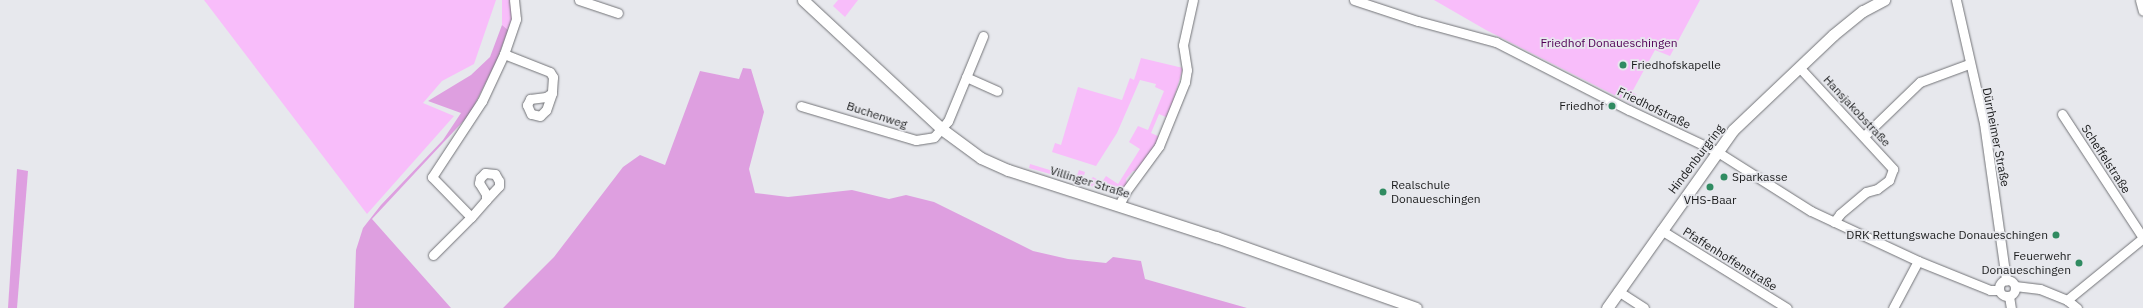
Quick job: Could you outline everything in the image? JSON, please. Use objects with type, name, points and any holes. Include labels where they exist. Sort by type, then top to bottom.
[{"type":"main road","name":"Villinger Straße","points":[[803,0],[943,130],[981,158],[1008,170],[1120,205],[1416,308]]},
{"type":"main road","name":"Hindenburgring","points":[[1606,308],[1716,151],[1733,130],[1799,67],[1857,16],[1884,0]]},
{"type":"street","points":[[471,217],[432,177],[482,101],[504,54],[516,19],[514,0]]},
{"type":"street","points":[[579,0],[618,13]]},
{"type":"street","points":[[1120,205],[1126,191],[1159,146],[1185,82],[1187,70],[1183,45],[1193,0]]},
{"type":"street","name":"Friedhofstraße","points":[[1354,0],[1418,21],[1496,42],[1628,110],[1716,151],[1811,211],[1918,261],[1990,290],[1999,290]]},
{"type":"street","name":"Dürrheimer Straße","points":[[1956,0],[1969,64],[1984,123],[2006,280]]},
{"type":"street","points":[[2140,0],[2143,11]]},
{"type":"street","points":[[943,130],[983,36]]},
{"type":"street","points":[[504,54],[550,72],[554,82],[552,93]]},
{"type":"street","points":[[1864,136],[1920,82],[1969,64]]},
{"type":"street","name":"Hansjakobstraße","points":[[1799,67],[1892,165],[1893,173],[1883,185],[1866,192],[1840,214],[1834,222]]},
{"type":"street","points":[[966,77],[997,91]]},
{"type":"street","name":"Buchenweg","points":[[800,106],[814,108],[916,140],[934,138],[943,130]]},
{"type":"street","name":"Scheffelstraße","points":[[2062,114],[2143,238]]},
{"type":"street","points":[[434,255],[486,200]]},
{"type":"street","name":"Pfaffenhoffenstraße","points":[[1661,230],[1787,308]]},
{"type":"street","points":[[2067,300],[2143,238]]},
{"type":"street","points":[[1893,308],[1918,261]]},
{"type":"street","points":[[2010,296],[2003,295],[1999,290],[2000,283],[2006,280],[2015,286],[2040,289],[2067,300],[2077,308]]},
{"type":"street","points":[[2011,308],[2010,296],[2014,292],[2015,286]]},
{"type":"street","points":[[1618,291],[1644,308]]},
{"type":"green space","points":[[204,0],[496,0],[474,64],[442,81],[423,103],[454,116],[367,214]]},
{"type":"green space","points":[[502,0],[519,0],[508,30],[502,25]]},
{"type":"green space","points":[[838,0],[858,0],[845,17],[833,6]]},
{"type":"green space","name":"Friedhof Donaueschingen","points":[[1434,0],[1700,0],[1670,56],[1655,50],[1632,92],[1637,95],[1632,104],[1486,30]]},
{"type":"green space","points":[[1141,58],[1183,68],[1168,118],[1159,114],[1151,133],[1160,137],[1138,171],[1133,171],[1126,179],[1127,185],[1115,194],[1088,185],[1088,182],[1093,177],[1102,182],[1106,176],[1118,184],[1140,149],[1129,142],[1138,126],[1148,130],[1164,91],[1155,87],[1156,84],[1140,80],[1117,133],[1096,166],[1052,152],[1055,143],[1061,145],[1078,87],[1122,100],[1130,78],[1134,80]]},
{"type":"green space","points":[[1030,164],[1076,178],[1079,170],[1085,172],[1082,183],[1029,168]]},
{"type":"shaded area","points":[[502,25],[508,30],[497,60],[470,114],[372,219],[451,308],[354,308],[356,250],[363,228],[381,205],[443,140],[461,113],[428,101],[471,75],[490,57]]},
{"type":"shaded area","points":[[743,68],[751,69],[764,112],[749,169],[755,193],[788,197],[852,190],[889,199],[906,195],[934,202],[1033,251],[1068,259],[1106,263],[1113,257],[1141,261],[1145,279],[1247,308],[503,308],[554,257],[623,167],[640,155],[665,165],[700,71],[739,79]]},
{"type":"shaded area","points":[[17,169],[28,171],[17,308],[8,308]]},
{"type":"place","name":"Friedhofskapelle","points":[[1623,65]]},
{"type":"place","name":"Friedhof","points":[[1612,106]]},
{"type":"place","name":"Sparkasse","points":[[1724,177]]},
{"type":"place","name":"VHS-Baar","points":[[1710,187]]},
{"type":"place","name":"Realschule Donaueschingen","points":[[1383,192]]},
{"type":"place","name":"DRK Rettungswache Donaueschingen","points":[[2056,235]]},
{"type":"place","name":"Feuerwehr Donaueschingen","points":[[2079,263]]}]
